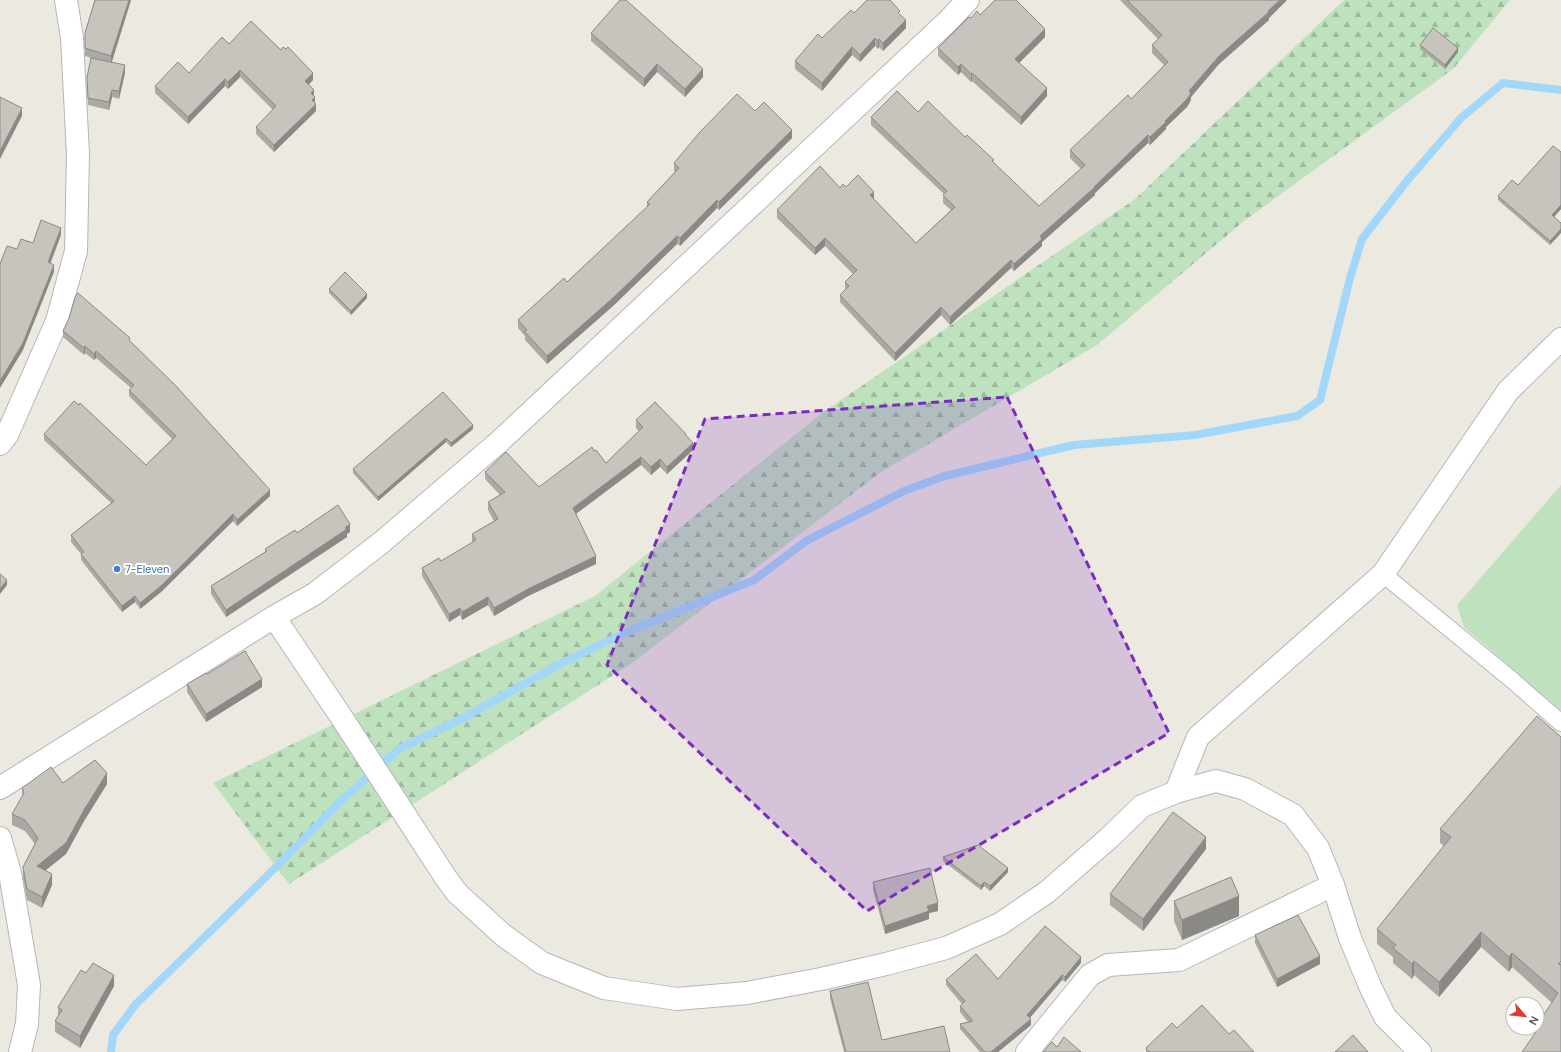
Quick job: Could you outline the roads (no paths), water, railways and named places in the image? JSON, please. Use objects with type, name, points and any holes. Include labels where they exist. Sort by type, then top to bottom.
[{"type":"street","points":[[0,444],[6,435],[57,321],[76,251],[78,154],[72,38],[66,0]]},
{"type":"street","points":[[0,788],[274,617],[316,593],[382,542],[500,441],[968,0]]},
{"type":"street","points":[[1176,792],[1198,737],[1383,574],[1508,391],[1561,339]]},
{"type":"street","points":[[274,617],[457,893],[503,935],[542,962],[604,988],[677,999],[747,993],[857,971],[946,948],[1000,924],[1047,892],[1109,838],[1142,806],[1176,792],[1216,781],[1246,789],[1293,815],[1318,848],[1333,885],[1350,938],[1370,986],[1385,1016],[1420,1052]]},
{"type":"street","points":[[0,838],[10,873],[29,985],[27,1024],[20,1052]]},
{"type":"street","points":[[1027,1052],[1090,975],[1108,965],[1179,960],[1333,885]]},
{"type":"lane","points":[[1383,574],[1512,680],[1561,723]]},
{"type":"waterway","points":[[111,1052],[113,1035],[136,1004],[266,877],[343,799],[399,749],[463,718],[562,663],[627,632],[754,580],[806,541],[904,491],[945,476],[1074,445],[1195,435],[1297,416],[1320,400],[1350,278],[1362,239],[1406,182],[1461,118],[1503,83],[1561,90]]},
{"type":"place","name":"7-Eleven","points":[[117,569]]}]
